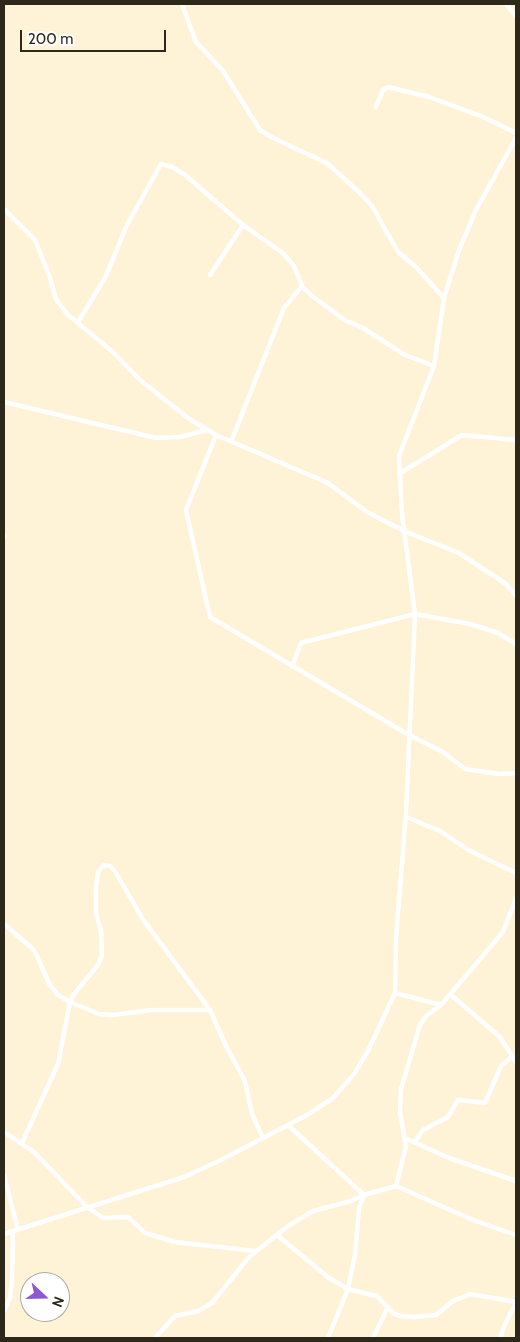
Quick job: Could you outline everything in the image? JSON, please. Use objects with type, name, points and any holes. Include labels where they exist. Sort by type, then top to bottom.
[{"type":"street","points":[[182,4],[196,42],[222,71],[260,130],[287,146],[327,163],[361,194],[372,206],[398,252],[416,267],[444,298]]},
{"type":"street","points":[[506,4],[516,16]]},
{"type":"street","points":[[376,107],[383,90],[388,87],[429,97],[480,116],[516,133]]},
{"type":"street","points":[[4,1234],[184,1177],[263,1138],[332,1098],[354,1074],[368,1051],[395,992],[396,938],[406,817],[415,614],[404,531],[399,456],[434,366],[444,298],[459,250],[476,210],[516,138]]},
{"type":"street","points":[[78,322],[105,278],[127,225],[161,164],[172,166],[184,174],[243,226],[284,254],[294,266],[302,286],[312,296],[346,321],[363,328],[405,355],[434,366]]},
{"type":"street","points":[[4,209],[35,240],[56,299],[140,380],[207,430],[328,483],[367,512],[404,531],[459,553],[506,584],[516,596]]},
{"type":"street","points":[[210,275],[243,226]]},
{"type":"street","points":[[232,442],[284,308],[302,286]]},
{"type":"street","points":[[4,402],[64,415],[127,433],[156,438],[180,437],[207,430]]},
{"type":"street","points":[[216,435],[186,510],[207,612],[214,622],[409,735],[443,752],[465,770],[499,774],[516,773]]},
{"type":"street","points":[[399,474],[462,436],[516,440]]},
{"type":"street","points":[[292,667],[301,643],[415,614],[470,624],[498,633],[516,644]]},
{"type":"street","points":[[406,817],[440,831],[470,851],[516,873]]},
{"type":"street","points":[[22,1143],[58,1064],[70,1002],[74,994],[98,965],[102,954],[101,931],[96,913],[96,888],[98,872],[104,865],[110,866],[115,871],[142,918],[210,1010],[226,1046],[245,1081],[252,1114],[263,1138]]},
{"type":"street","points":[[396,1186],[404,1153],[405,1138],[400,1112],[401,1089],[420,1025],[426,1016],[442,1005],[451,995],[503,932],[516,898]]},
{"type":"street","points":[[4,924],[34,950],[50,985],[58,995],[70,1002],[106,1015],[152,1010],[210,1010]]},
{"type":"street","points":[[395,992],[442,1005]]},
{"type":"street","points":[[451,995],[500,1037],[516,1062]]},
{"type":"street","points":[[415,1142],[423,1130],[448,1117],[458,1100],[485,1103],[501,1066],[512,1057]]},
{"type":"street","points":[[288,1125],[364,1195]]},
{"type":"street","points":[[4,1132],[34,1152],[88,1207],[103,1218],[128,1217],[145,1233],[162,1239],[193,1245],[255,1252]]},
{"type":"street","points":[[405,1138],[449,1158],[516,1181]]},
{"type":"street","points":[[4,1175],[16,1231],[10,1298],[4,1311]]},
{"type":"street","points":[[155,1338],[176,1316],[198,1311],[212,1303],[255,1252],[288,1226],[313,1211],[351,1201],[364,1195],[396,1186],[408,1189],[473,1220],[516,1235]]},
{"type":"street","points":[[328,1338],[348,1289],[355,1255],[359,1208],[364,1195]]},
{"type":"street","points":[[277,1236],[329,1278],[348,1289],[377,1296],[400,1316],[415,1318],[436,1315],[453,1301],[470,1294],[516,1302],[500,1338]]},
{"type":"street","points":[[373,1338],[388,1306]]}]
